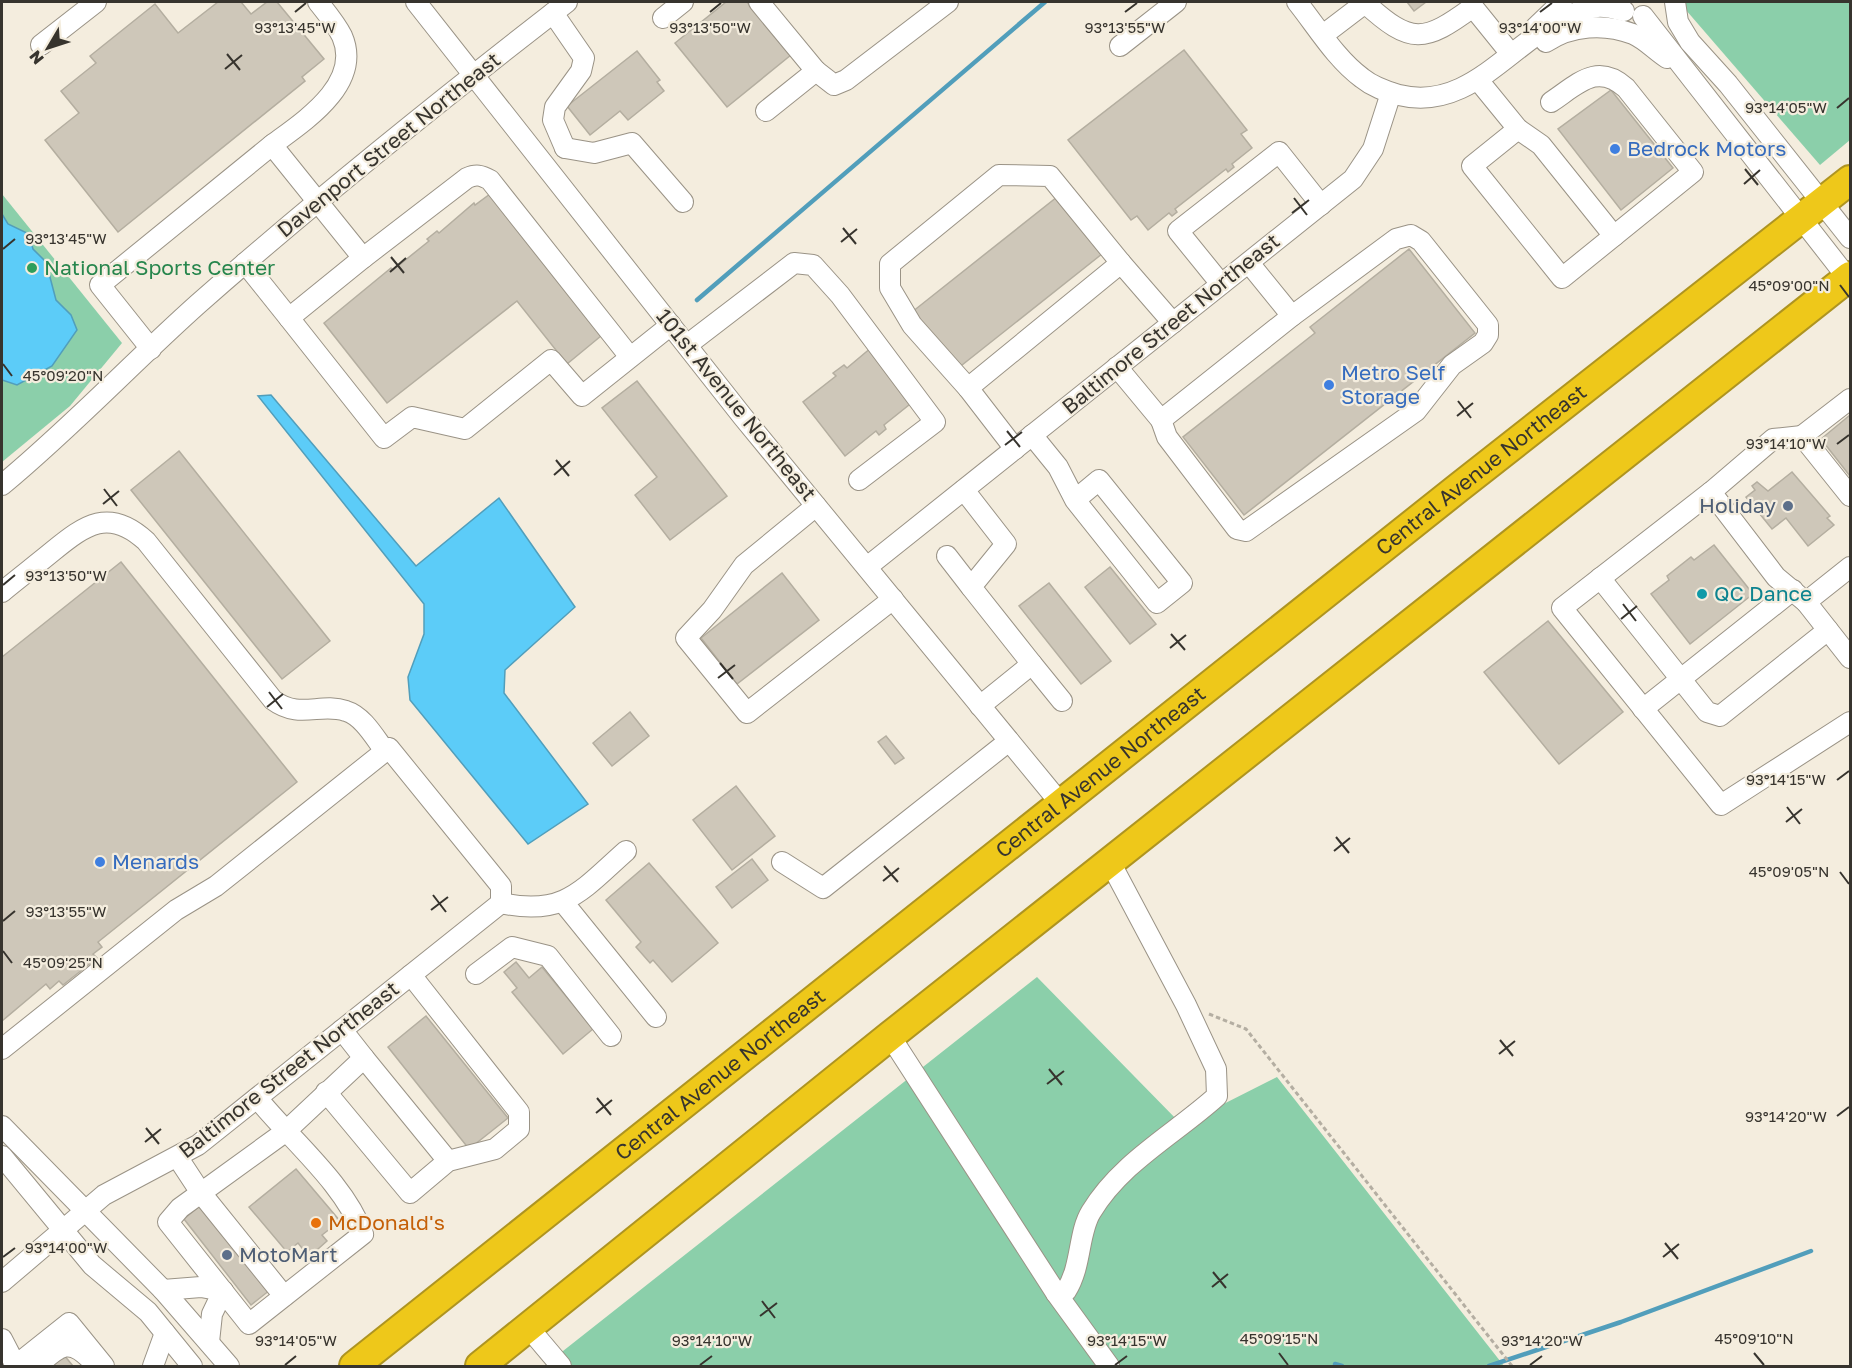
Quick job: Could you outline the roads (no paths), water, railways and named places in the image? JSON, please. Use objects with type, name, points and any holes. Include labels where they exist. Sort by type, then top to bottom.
[{"type":"highway","name":"Central Avenue Northeast","points":[[354,1366],[1458,488],[1851,180]]},
{"type":"highway","points":[[480,1366],[890,1036],[1850,278]]},
{"type":"street","points":[[40,45],[96,2]]},
{"type":"street","points":[[151,349],[100,285],[312,115],[329,97],[341,77],[345,59],[342,38],[318,2]]},
{"type":"street","name":"101st Avenue Northeast","points":[[416,2],[816,506],[1061,804]]},
{"type":"street","points":[[663,18],[683,2]]},
{"type":"street","points":[[759,2],[816,71],[834,85],[846,80],[948,2]]},
{"type":"street","points":[[1120,46],[1176,2]]},
{"type":"street","points":[[1297,2],[1361,78],[1391,93],[1411,98],[1431,98],[1451,94],[1478,80],[1539,32],[1576,13],[1599,7],[1661,11],[1673,2],[1678,22],[1690,42],[1728,84],[1811,211],[1850,278]]},
{"type":"street","points":[[1511,54],[1562,2]]},
{"type":"street","points":[[1323,35],[1365,3],[1391,26],[1416,36],[1443,28],[1473,7],[1511,54]]},
{"type":"street","points":[[560,7],[584,58],[580,71],[555,107],[553,120],[565,148]]},
{"type":"street","name":"Davenport Street Northeast","points":[[2,485],[66,430],[245,263],[560,7]]},
{"type":"street","points":[[1627,9],[1680,64],[1811,211],[1851,238]]},
{"type":"street","points":[[1511,54],[1530,52],[1569,30],[1593,26],[1633,34],[1680,64]]},
{"type":"street","points":[[766,111],[816,71]]},
{"type":"street","points":[[1518,129],[1472,166],[1562,278],[1693,172],[1626,88],[1613,76],[1602,75],[1582,81],[1551,102]]},
{"type":"street","points":[[1478,80],[1518,129],[1541,145],[1614,236]]},
{"type":"street","name":"Baltimore Street Northeast","points":[[867,567],[1353,179],[1373,149],[1391,93]]},
{"type":"street","points":[[565,148],[594,153],[632,143],[683,202]]},
{"type":"street","points":[[272,145],[363,258]]},
{"type":"street","points":[[545,165],[565,148]]},
{"type":"street","points":[[1221,284],[1178,231],[1279,152],[1321,205]]},
{"type":"street","points":[[289,318],[363,258],[474,175],[490,180],[630,357]]},
{"type":"street","points":[[1015,449],[968,388],[912,325],[890,288],[890,264],[999,175],[1050,176],[1173,323]]},
{"type":"street","points":[[1117,367],[1161,420],[1167,437],[1238,529],[1246,531],[1416,411],[1452,365],[1483,343],[1488,335],[1488,325],[1421,241],[1411,235],[1396,239],[1292,316],[1161,420]]},
{"type":"street","points":[[245,263],[384,438],[412,417],[465,429],[551,360],[582,396],[671,324]]},
{"type":"street","points":[[687,345],[794,263],[813,265],[840,295],[935,422],[860,480]]},
{"type":"street","points":[[968,388],[1121,263]]},
{"type":"street","points":[[1249,263],[1292,316]]},
{"type":"street","points":[[1851,399],[1802,436],[1773,439],[1711,492],[1562,608],[1721,805],[1851,722]]},
{"type":"street","points":[[1032,435],[1058,467],[1075,500],[1157,603],[1182,583],[1099,480],[1075,500]]},
{"type":"street","points":[[1802,436],[1851,496]]},
{"type":"street","points":[[964,490],[1006,544],[971,587]]},
{"type":"street","points":[[1711,492],[1776,577],[1800,596],[1851,658]]},
{"type":"street","points":[[816,506],[744,565],[712,610],[686,638],[747,713],[893,599]]},
{"type":"street","points":[[2,592],[84,527],[105,522],[127,527],[146,541],[273,700],[293,710],[346,711],[365,725],[385,751]]},
{"type":"street","points":[[947,556],[1062,701]]},
{"type":"street","points":[[1643,709],[1800,596],[1851,567]]},
{"type":"street","points":[[1600,578],[1707,712],[1720,716],[1828,630]]},
{"type":"street","points":[[980,706],[1032,664]]},
{"type":"street","points":[[782,862],[823,888],[1009,741]]},
{"type":"street","points":[[2,1049],[176,910],[216,886],[389,748],[501,895],[526,908],[546,908],[563,902],[585,887],[626,851]]},
{"type":"street","points":[[1056,1293],[1066,1291],[1075,1278],[1090,1214],[1107,1191],[1123,1172],[1217,1096],[1216,1069],[1186,1005],[1110,862]]},
{"type":"street","name":"Baltimore Street Northeast","points":[[2,1282],[115,1189],[178,1158],[257,1098],[411,975],[501,895]]},
{"type":"street","points":[[563,902],[656,1017]]},
{"type":"street","points":[[477,975],[512,947],[548,956],[611,1036]]},
{"type":"street","points":[[326,1092],[410,1193],[448,1161],[495,1149],[519,1130],[519,1112],[411,975]]},
{"type":"street","points":[[342,1030],[448,1161]]},
{"type":"street","points":[[890,1036],[1056,1293],[1109,1366]]},
{"type":"street","points":[[257,1098],[285,1132],[301,1144],[322,1170],[358,1221],[363,1234],[249,1324],[168,1222],[180,1208],[285,1132],[298,1122],[326,1092],[364,1058]]},
{"type":"street","points":[[2,1126],[163,1290],[229,1366]]},
{"type":"street","points":[[2,1156],[92,1265],[148,1312],[192,1366]]},
{"type":"street","points":[[178,1158],[201,1193],[284,1296]]},
{"type":"street","points":[[163,1290],[201,1287],[223,1291]]},
{"type":"street","points":[[210,1342],[212,1314],[223,1291]]},
{"type":"street","points":[[2,1338],[15,1366],[69,1323],[102,1366]]},
{"type":"street","points":[[528,1327],[561,1366]]},
{"type":"street","points":[[153,1366],[165,1333]]},
{"type":"street","points":[[37,1366],[53,1352],[67,1345],[77,1346],[102,1366]]},
{"type":"water","points":[[2,214],[8,224],[29,234],[33,249],[46,262],[56,300],[71,315],[77,330],[52,366],[17,385],[2,380]]},
{"type":"water","points":[[271,395],[416,566],[499,498],[575,607],[505,670],[504,693],[588,804],[528,844],[410,700],[408,677],[424,634],[424,604],[258,396]]},
{"type":"waterway","points":[[697,300],[1045,2]]},
{"type":"waterway","points":[[1489,1366],[1621,1322],[1811,1251]]},
{"type":"waterway","points":[[1335,1364],[1342,1366]]},
{"type":"place","name":"Bedrock Motors","points":[[1615,149]]},
{"type":"place","name":"National Sports Center","points":[[32,268]]},
{"type":"place","name":"Metro Self Storage","points":[[1329,385]]},
{"type":"place","name":"Holiday","points":[[1788,506]]},
{"type":"place","name":"QC Dance","points":[[1702,594]]},
{"type":"place","name":"Menards","points":[[100,862]]},
{"type":"place","name":"McDonald's","points":[[316,1223]]},
{"type":"place","name":"MotoMart","points":[[227,1255]]}]
